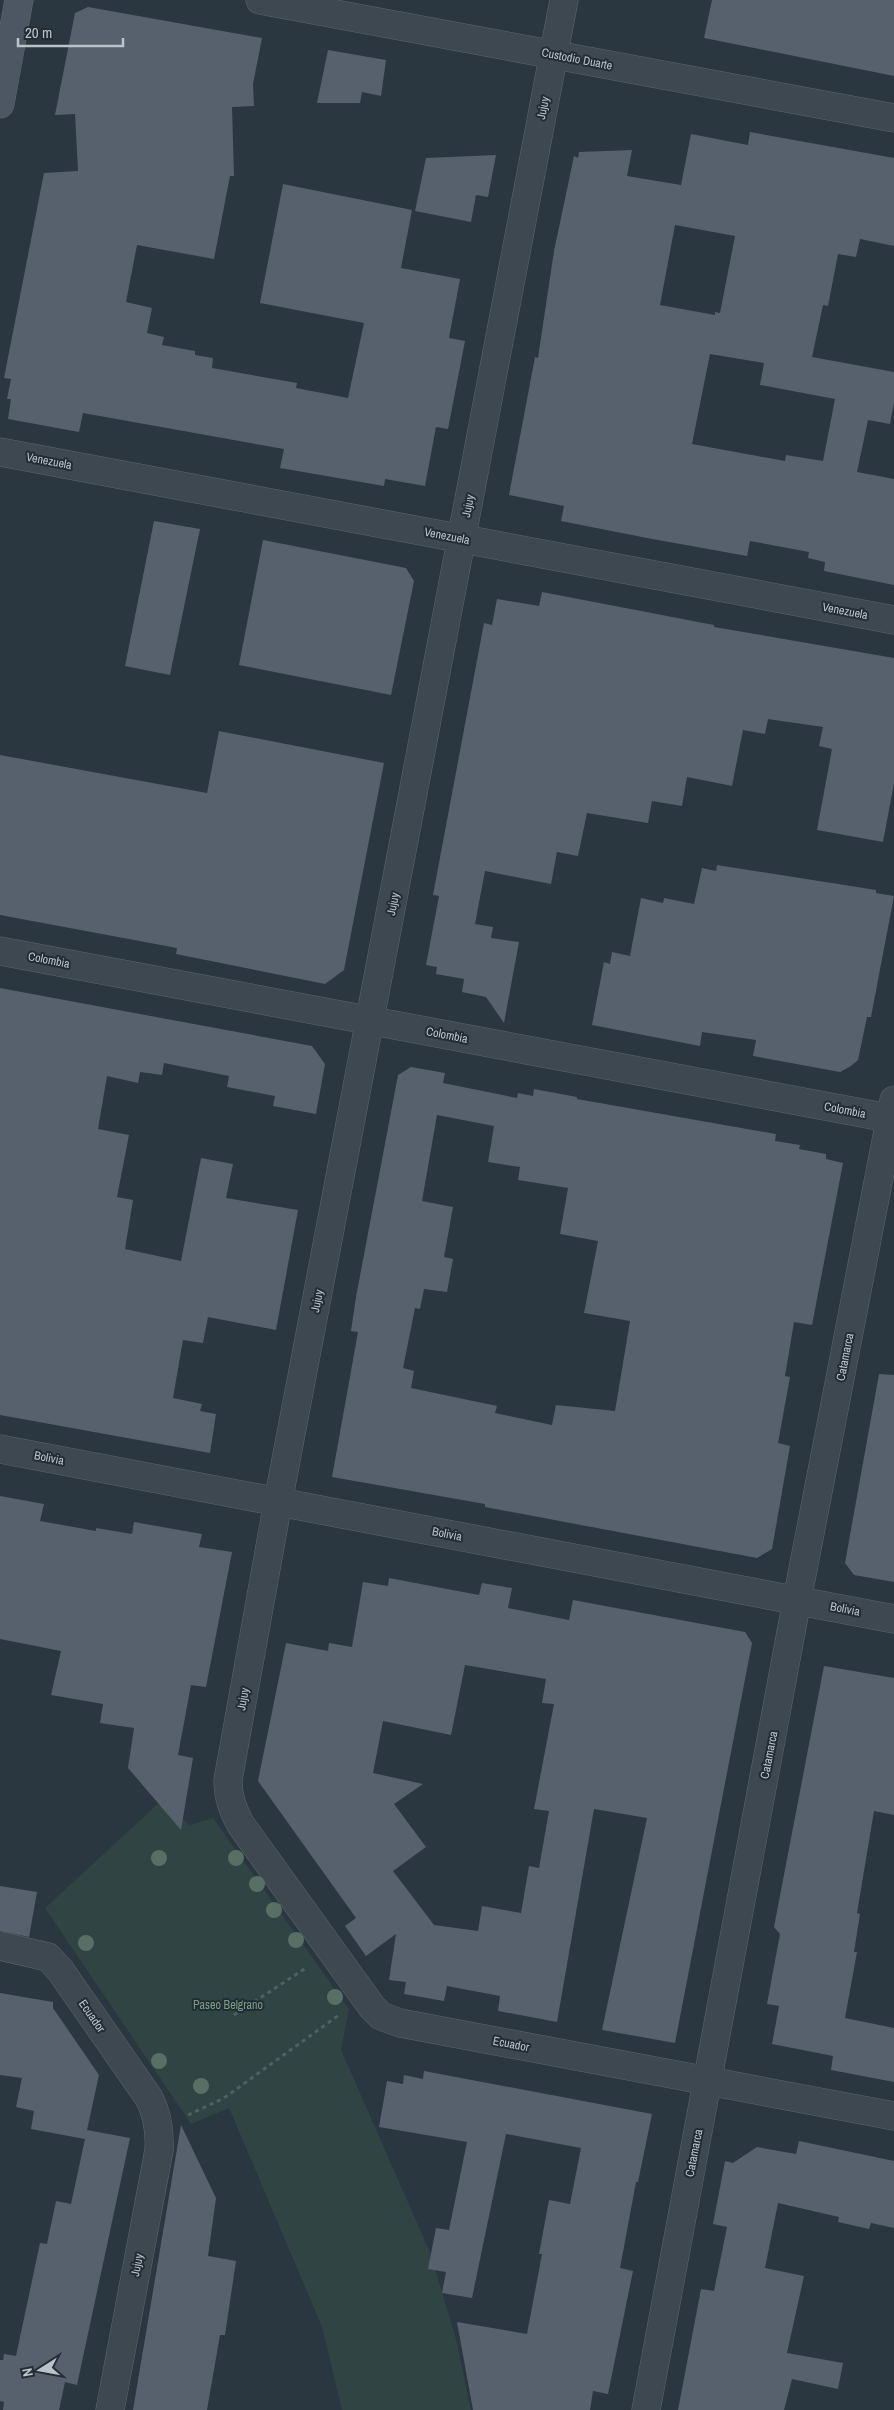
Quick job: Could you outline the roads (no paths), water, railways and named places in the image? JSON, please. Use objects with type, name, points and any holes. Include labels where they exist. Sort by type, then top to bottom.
[{"type":"main road","points":[[0,104],[19,0]]},
{"type":"street","name":"Custodio Duarte","points":[[260,0],[894,118]]},
{"type":"street","name":"Jujuy","points":[[231,1807],[228,1795],[228,1780],[278,1502],[564,0]]},
{"type":"street","name":"Venezuela","points":[[0,452],[894,620]]},
{"type":"street","name":"Colombia","points":[[0,951],[371,1021],[893,1113]]},
{"type":"street","name":"Catamarca","points":[[646,2410],[798,1600],[893,1113]]},
{"type":"street","name":"Bolivia","points":[[0,1449],[894,1619]]},
{"type":"street","name":"Ecuador","points":[[231,1807],[241,1825],[372,2007],[381,2016],[400,2023],[894,2116]]},
{"type":"street","name":"Ecuador","points":[[0,1946],[48,1957],[60,1970],[149,2098],[158,2120]]},
{"type":"street","name":"Jujuy","points":[[110,2410],[159,2150],[160,2132],[158,2120]]},
{"type":"park label","name":"Paseo Belgrano","points":[[228,2005]]}]
